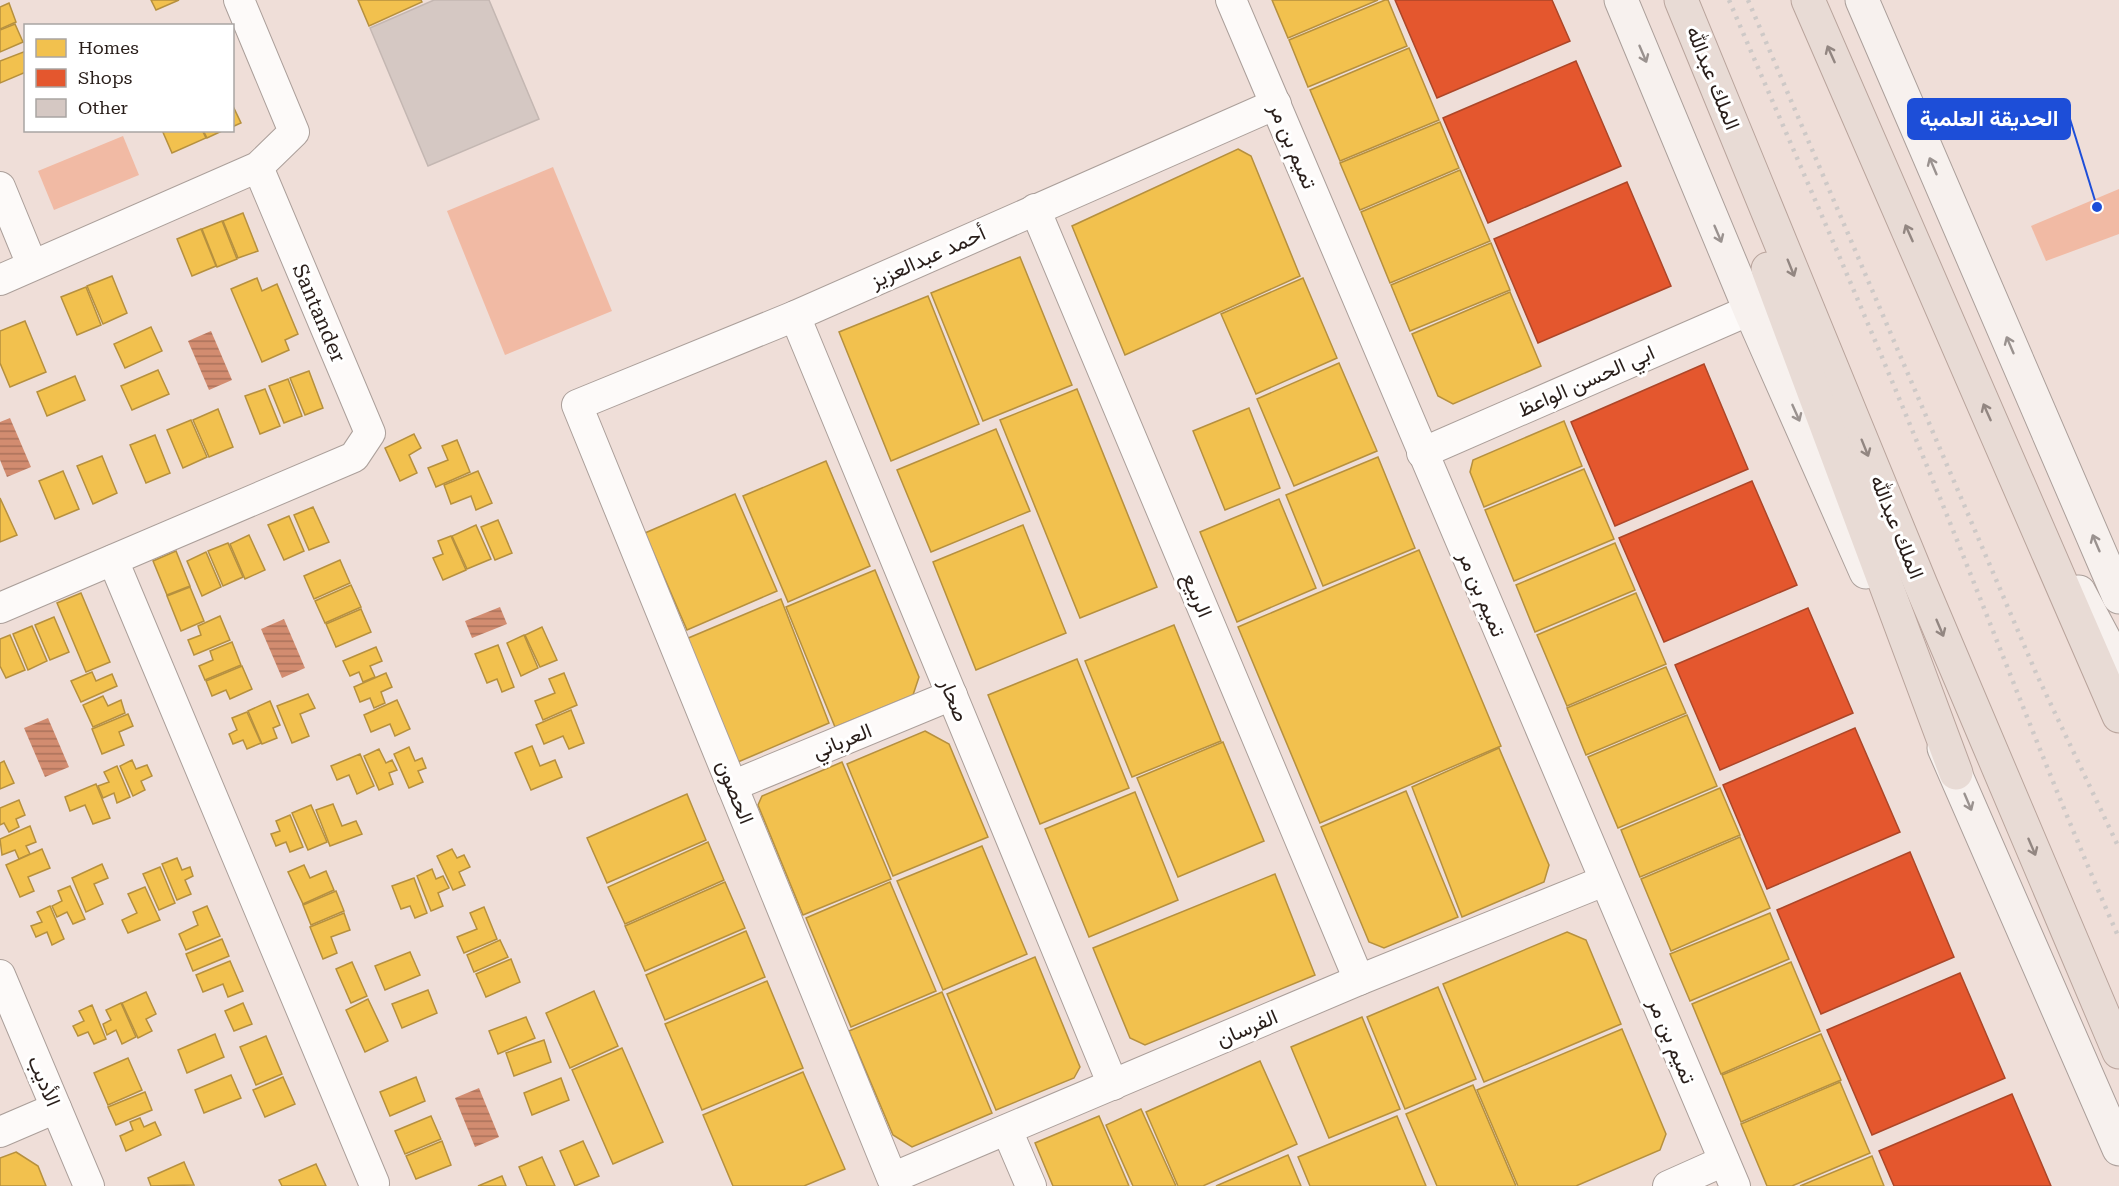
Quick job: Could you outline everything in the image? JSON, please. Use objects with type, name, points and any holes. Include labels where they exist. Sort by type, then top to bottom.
[{"type":"highway","points":[[1668,0],[1956,773]]},
{"type":"highway","name":"الملك عبدالله","points":[[1681,0],[1917,574],[2119,1052]]},
{"type":"highway","points":[[1808,0],[2119,716]]},
{"type":"main road","points":[[1621,0],[1750,310],[1956,773],[2119,1149]]},
{"type":"main road","points":[[1862,0],[2119,597]]},
{"type":"main road","points":[[2000,441],[2119,667]]},
{"type":"street","points":[[0,280],[258,167],[294,132],[239,0]]},
{"type":"street","name":"تميم بن مر","points":[[1231,0],[1730,1174]]},
{"type":"street","name":"أحمد عبدالعزيز","points":[[578,405],[795,315],[1276,104]]},
{"type":"street","name":"Santander","points":[[113,560],[354,457],[370,434],[258,167]]},
{"type":"street","points":[[0,187],[32,265]]},
{"type":"street","name":"الربيع","points":[[1035,210],[1359,980]]},
{"type":"street","name":"ابي الحسن الواعظ","points":[[1422,453],[1750,310]]},
{"type":"street","name":"صحار","points":[[795,315],[1113,1085]]},
{"type":"street","name":"الحصون","points":[[578,405],[892,1178]]},
{"type":"street","points":[[0,608],[113,560],[374,1183]]},
{"type":"street","name":"العرباني","points":[[732,786],[952,695]]},
{"type":"street","name":"الفرسان","points":[[892,1178],[1359,980],[1604,881]]},
{"type":"street","name":"الأديب","points":[[0,975],[90,1186]]},
{"type":"street","points":[[0,1132],[56,1108]]},
{"type":"street","points":[[1007,1130],[1031,1186]]},
{"type":"street","points":[[1668,1186],[1730,1174]]},
{"type":"shaded area","points":[[123,136],[139,175],[54,210],[38,171]]},
{"type":"shaded area","points":[[553,167],[612,311],[505,355],[447,211]]},
{"type":"shaded area","points":[[2119,189],[2119,234],[2046,261],[2031,226]]},
{"type":"shaded area","points":[[211,331],[232,380],[209,390],[188,341]]},
{"type":"shaded area","points":[[10,418],[31,467],[7,477],[0,460],[0,422]]},
{"type":"shaded area","points":[[500,607],[507,624],[472,638],[465,621]]},
{"type":"shaded area","points":[[284,619],[305,668],[282,678],[261,629]]},
{"type":"shaded area","points":[[48,718],[69,767],[45,777],[24,728]]},
{"type":"shaded area","points":[[479,1088],[499,1137],[475,1147],[455,1098]]},
{"type":"building: Homes","points":[[151,0],[179,0],[156,10]]},
{"type":"building: Homes","points":[[358,0],[421,0],[422,2],[369,26]]},
{"type":"building: Homes","points":[[1272,0],[1378,0],[1288,38]]},
{"type":"building: Homes","points":[[1388,0],[1407,46],[1308,87],[1289,40]]},
{"type":"building: Homes","points":[[9,3],[16,22],[0,29],[0,7]]},
{"type":"building: Homes","points":[[15,24],[23,42],[0,52],[0,30]]},
{"type":"building: Homes","points":[[1409,48],[1439,120],[1340,161],[1310,90]]},
{"type":"building: Homes","points":[[24,52],[24,73],[0,83],[0,61]]},
{"type":"building: Homes","points":[[234,108],[241,123],[234,126]]},
{"type":"building: Homes","points":[[1440,122],[1459,168],[1360,210],[1340,163]]},
{"type":"building: Homes","points":[[163,132],[203,132],[206,138],[172,153]]},
{"type":"building: Homes","points":[[204,132],[220,132],[207,138]]},
{"type":"building: Homes","points":[[1238,149],[1251,156],[1300,276],[1125,355],[1072,226]]},
{"type":"building: Homes","points":[[1460,170],[1490,241],[1390,283],[1361,212]]},
{"type":"building: Homes","points":[[243,213],[258,251],[238,258],[223,221]]},
{"type":"building: Homes","points":[[222,221],[237,259],[217,267],[202,229]]},
{"type":"building: Homes","points":[[201,229],[216,266],[192,276],[177,239]]},
{"type":"building: Homes","points":[[1491,243],[1510,290],[1410,331],[1391,285]]},
{"type":"building: Homes","points":[[1020,257],[1072,385],[983,421],[931,293]]},
{"type":"building: Homes","points":[[112,276],[127,313],[103,324],[87,286]]},
{"type":"building: Homes","points":[[257,278],[262,291],[277,284],[298,334],[285,340],[289,350],[262,362],[231,289]]},
{"type":"building: Homes","points":[[1303,278],[1337,358],[1256,394],[1221,314]]},
{"type":"building: Homes","points":[[86,287],[101,325],[77,335],[61,297]]},
{"type":"building: Homes","points":[[1510,292],[1541,366],[1453,404],[1438,396],[1412,334]]},
{"type":"building: Homes","points":[[928,296],[979,424],[891,461],[839,332]]},
{"type":"building: Homes","points":[[25,321],[46,372],[10,387],[0,363],[0,331]]},
{"type":"building: Homes","points":[[151,327],[162,351],[125,368],[114,344]]},
{"type":"building: Homes","points":[[1339,363],[1377,451],[1294,486],[1257,399]]},
{"type":"building: Homes","points":[[158,370],[169,394],[132,410],[121,386]]},
{"type":"building: Homes","points":[[309,371],[323,408],[305,415],[290,378]]},
{"type":"building: Homes","points":[[75,376],[85,400],[47,416],[37,392]]},
{"type":"building: Homes","points":[[288,379],[302,416],[284,423],[269,386]]},
{"type":"building: Homes","points":[[265,389],[280,426],[260,434],[245,396]]},
{"type":"building: Homes","points":[[1077,389],[1157,587],[1080,618],[1000,420]]},
{"type":"building: Homes","points":[[1249,408],[1280,488],[1225,510],[1193,431]]},
{"type":"building: Homes","points":[[218,409],[233,447],[209,457],[193,420]]},
{"type":"building: Homes","points":[[191,420],[207,457],[183,468],[167,430]]},
{"type":"building: Homes","points":[[1564,421],[1582,466],[1484,507],[1470,472],[1473,460]]},
{"type":"building: Homes","points":[[996,429],[1030,511],[931,552],[897,470]]},
{"type":"building: Homes","points":[[414,434],[421,448],[409,455],[417,473],[400,481],[385,448]]},
{"type":"building: Homes","points":[[155,435],[170,473],[146,483],[130,445]]},
{"type":"building: Homes","points":[[457,440],[470,472],[436,487],[428,468],[448,460],[442,446]]},
{"type":"building: Homes","points":[[102,456],[117,493],[93,504],[77,466]]},
{"type":"building: Homes","points":[[1378,457],[1415,548],[1323,586],[1286,495]]},
{"type":"building: Homes","points":[[826,461],[870,566],[788,602],[743,496]]},
{"type":"building: Homes","points":[[1584,469],[1614,539],[1514,581],[1485,510]]},
{"type":"building: Homes","points":[[63,471],[79,509],[55,519],[39,481]]},
{"type":"building: Homes","points":[[478,471],[492,503],[476,510],[471,496],[451,504],[444,485]]},
{"type":"building: Homes","points":[[735,494],[777,591],[687,630],[645,533]]},
{"type":"building: Homes","points":[[0,498],[17,535],[0,542]]},
{"type":"building: Homes","points":[[1279,499],[1316,588],[1237,622],[1200,532]]},
{"type":"building: Homes","points":[[313,507],[329,542],[309,550],[294,515]]},
{"type":"building: Homes","points":[[289,516],[304,551],[284,560],[268,525]]},
{"type":"building: Homes","points":[[498,520],[512,553],[495,560],[481,527]]},
{"type":"building: Homes","points":[[476,525],[491,559],[467,569],[452,536]]},
{"type":"building: Homes","points":[[1023,525],[1066,633],[976,670],[933,562]]},
{"type":"building: Homes","points":[[249,535],[265,570],[245,579],[230,544]]},
{"type":"building: Homes","points":[[451,536],[466,570],[443,580],[433,558],[443,554],[438,541]]},
{"type":"building: Homes","points":[[228,543],[243,577],[223,586],[208,551]]},
{"type":"building: Homes","points":[[1615,543],[1635,590],[1535,632],[1516,585]]},
{"type":"building: Homes","points":[[1419,550],[1501,746],[1320,823],[1238,627]]},
{"type":"building: Homes","points":[[176,551],[190,586],[167,595],[153,561]]},
{"type":"building: Homes","points":[[206,552],[221,587],[202,596],[187,561]]},
{"type":"building: Homes","points":[[340,560],[350,583],[314,599],[304,576]]},
{"type":"building: Homes","points":[[875,570],[919,677],[913,695],[835,727],[786,607]]},
{"type":"building: Homes","points":[[351,585],[361,607],[325,623],[315,601]]},
{"type":"building: Homes","points":[[190,587],[204,621],[181,631],[167,596]]},
{"type":"building: Homes","points":[[81,593],[110,662],[86,672],[57,603]]},
{"type":"building: Homes","points":[[1636,593],[1666,664],[1567,706],[1537,635]]},
{"type":"building: Homes","points":[[781,599],[829,723],[738,762],[686,639]]},
{"type":"building: Homes","points":[[361,609],[371,632],[336,647],[326,624]]},
{"type":"building: Homes","points":[[220,616],[230,640],[194,655],[188,640],[201,635],[198,626]]},
{"type":"building: Homes","points":[[54,617],[69,652],[50,660],[35,625]]},
{"type":"building: Homes","points":[[1174,625],[1221,741],[1132,777],[1085,661]]},
{"type":"building: Homes","points":[[32,626],[47,661],[28,670],[13,634]]},
{"type":"building: Homes","points":[[542,627],[557,660],[540,667],[525,635]]},
{"type":"building: Homes","points":[[10,635],[25,670],[6,678],[0,666],[0,639]]},
{"type":"building: Homes","points":[[524,635],[538,668],[521,676],[507,643]]},
{"type":"building: Homes","points":[[232,642],[241,665],[205,680],[199,666],[213,660],[210,651]]},
{"type":"building: Homes","points":[[498,645],[514,687],[502,692],[497,679],[487,683],[475,654]]},
{"type":"building: Homes","points":[[376,647],[382,661],[370,666],[375,677],[363,682],[359,672],[350,676],[343,661]]},
{"type":"building: Homes","points":[[1077,659],[1129,788],[1040,824],[988,695]]},
{"type":"building: Homes","points":[[242,666],[252,689],[230,699],[226,690],[212,696],[206,681]]},
{"type":"building: Homes","points":[[1666,667],[1686,713],[1586,755],[1567,708]]},
{"type":"building: Homes","points":[[92,672],[96,681],[112,674],[117,686],[81,702],[71,681]]},
{"type":"building: Homes","points":[[386,673],[392,687],[381,692],[385,703],[374,708],[370,698],[360,702],[354,687]]},
{"type":"building: Homes","points":[[564,673],[577,705],[543,720],[535,701],[555,693],[549,679]]},
{"type":"building: Homes","points":[[308,694],[315,708],[300,714],[309,736],[292,743],[277,706]]},
{"type":"building: Homes","points":[[103,696],[108,706],[121,700],[125,713],[93,727],[83,705]]},
{"type":"building: Homes","points":[[397,700],[410,729],[395,736],[390,724],[371,732],[364,715]]},
{"type":"building: Homes","points":[[270,701],[280,725],[273,728],[277,738],[262,744],[248,711]]},
{"type":"building: Homes","points":[[571,710],[584,743],[569,749],[563,736],[544,744],[536,725]]},
{"type":"building: Homes","points":[[247,712],[261,743],[247,749],[243,740],[233,744],[229,734],[237,730],[232,718]]},
{"type":"building: Homes","points":[[128,714],[133,726],[119,732],[124,745],[102,754],[92,729]]},
{"type":"building: Homes","points":[[1687,715],[1717,786],[1618,828],[1588,757]]},
{"type":"building: Homes","points":[[925,731],[949,744],[988,837],[893,876],[847,764]]},
{"type":"building: Homes","points":[[1223,742],[1264,841],[1178,877],[1137,778]]},
{"type":"building: Homes","points":[[532,746],[540,766],[555,760],[562,777],[531,790],[515,753]]},
{"type":"building: Homes","points":[[409,747],[415,761],[422,758],[426,768],[418,771],[423,782],[409,788],[394,754]]},
{"type":"building: Homes","points":[[1499,748],[1549,865],[1544,882],[1462,917],[1412,787]]},
{"type":"building: Homes","points":[[379,749],[386,763],[392,760],[397,770],[389,773],[393,784],[379,790],[364,756]]},
{"type":"building: Homes","points":[[360,754],[374,786],[357,794],[349,775],[337,780],[331,766]]},
{"type":"building: Homes","points":[[132,760],[136,769],[147,765],[152,776],[141,781],[145,790],[133,796],[120,766]]},
{"type":"building: Homes","points":[[4,761],[14,783],[0,789],[0,763]]},
{"type":"building: Homes","points":[[842,762],[891,879],[803,915],[758,805],[762,796]]},
{"type":"building: Homes","points":[[117,766],[130,797],[117,803],[114,793],[103,798],[98,786],[109,782],[104,772]]},
{"type":"building: Homes","points":[[96,784],[110,818],[93,824],[85,805],[70,811],[65,797]]},
{"type":"building: Homes","points":[[1720,788],[1740,835],[1640,877],[1621,830]]},
{"type":"building: Homes","points":[[1406,791],[1458,917],[1384,948],[1369,942],[1321,827]]},
{"type":"building: Homes","points":[[1135,792],[1178,900],[1089,937],[1045,829]]},
{"type":"building: Homes","points":[[687,794],[706,840],[607,883],[587,838]]},
{"type":"building: Homes","points":[[19,800],[25,815],[16,819],[19,827],[9,832],[4,823],[0,825],[0,808]]},
{"type":"building: Homes","points":[[333,804],[342,826],[356,821],[362,834],[330,846],[316,810]]},
{"type":"building: Homes","points":[[311,805],[327,842],[308,850],[292,813]]},
{"type":"building: Homes","points":[[290,815],[303,847],[290,852],[286,842],[276,846],[271,834],[280,831],[276,821]]},
{"type":"building: Homes","points":[[30,826],[36,842],[26,846],[30,854],[19,859],[15,850],[2,855],[0,839]]},
{"type":"building: Homes","points":[[1740,837],[1770,908],[1671,951],[1641,879]]},
{"type":"building: Homes","points":[[708,842],[724,880],[625,924],[608,887]]},
{"type":"building: Homes","points":[[982,846],[1027,954],[943,990],[897,881]]},
{"type":"building: Homes","points":[[42,849],[50,868],[28,877],[34,891],[20,897],[6,865]]},
{"type":"building: Homes","points":[[452,849],[457,858],[464,855],[470,867],[459,872],[465,885],[453,890],[437,856]]},
{"type":"building: Homes","points":[[177,858],[182,870],[190,867],[193,876],[185,880],[191,894],[177,900],[162,864]]},
{"type":"building: Homes","points":[[102,864],[108,878],[94,884],[103,904],[86,912],[72,878]]},
{"type":"building: Homes","points":[[304,865],[310,878],[326,871],[334,890],[303,904],[288,872]]},
{"type":"building: Homes","points":[[160,867],[175,903],[159,910],[143,874]]},
{"type":"building: Homes","points":[[432,869],[436,879],[443,876],[449,888],[438,893],[443,906],[431,911],[417,876]]},
{"type":"building: Homes","points":[[1275,874],[1315,975],[1145,1045],[1130,1038],[1093,948]]},
{"type":"building: Homes","points":[[414,878],[427,913],[415,918],[410,906],[401,909],[392,886]]},
{"type":"building: Homes","points":[[725,882],[745,928],[645,971],[625,926]]},
{"type":"building: Homes","points":[[890,882],[936,991],[851,1027],[806,918]]},
{"type":"building: Homes","points":[[70,886],[85,919],[73,924],[67,912],[57,917],[52,906],[62,901],[58,891]]},
{"type":"building: Homes","points":[[145,887],[160,920],[128,933],[122,920],[137,913],[128,894]]},
{"type":"building: Homes","points":[[336,891],[344,911],[311,925],[303,905]]},
{"type":"building: Homes","points":[[50,906],[64,939],[52,945],[47,932],[36,937],[31,926],[42,922],[37,912]]},
{"type":"building: Homes","points":[[207,906],[220,936],[186,950],[179,934],[198,925],[193,912]]},
{"type":"building: Homes","points":[[484,907],[497,939],[464,953],[457,937],[477,929],[470,913]]},
{"type":"building: Homes","points":[[344,913],[350,930],[331,937],[337,953],[323,959],[310,927]]},
{"type":"building: Homes","points":[[1770,913],[1789,959],[1690,1001],[1670,954]]},
{"type":"building: Homes","points":[[746,931],[765,977],[665,1020],[646,975]]},
{"type":"building: Homes","points":[[1567,932],[1586,940],[1621,1024],[1484,1082],[1443,984]]},
{"type":"building: Homes","points":[[222,939],[229,956],[193,971],[186,954]]},
{"type":"building: Homes","points":[[500,940],[508,957],[474,972],[467,955]]},
{"type":"building: Homes","points":[[410,952],[420,975],[385,990],[375,966]]},
{"type":"building: Homes","points":[[1035,957],[1080,1067],[1074,1078],[996,1110],[947,994]]},
{"type":"building: Homes","points":[[511,959],[520,982],[486,997],[476,974]]},
{"type":"building: Homes","points":[[230,961],[243,991],[228,997],[223,984],[203,992],[196,975]]},
{"type":"building: Homes","points":[[352,962],[367,996],[351,1003],[336,969]]},
{"type":"building: Homes","points":[[1791,962],[1820,1031],[1721,1074],[1692,1004]]},
{"type":"building: Homes","points":[[767,981],[803,1068],[702,1110],[665,1024]]},
{"type":"building: Homes","points":[[1438,987],[1476,1079],[1405,1109],[1367,1017]]},
{"type":"building: Homes","points":[[428,990],[437,1013],[402,1028],[392,1004]]},
{"type":"building: Homes","points":[[594,991],[618,1046],[570,1068],[546,1013]]},
{"type":"building: Homes","points":[[146,992],[156,1014],[146,1019],[152,1031],[138,1038],[122,1003]]},
{"type":"building: Homes","points":[[942,992],[992,1113],[912,1147],[893,1135],[849,1031]]},
{"type":"building: Homes","points":[[368,999],[388,1041],[365,1052],[346,1010]]},
{"type":"building: Homes","points":[[121,1003],[136,1037],[122,1044],[116,1030],[107,1035],[103,1024],[111,1020],[106,1010]]},
{"type":"building: Homes","points":[[243,1003],[252,1024],[234,1031],[225,1011]]},
{"type":"building: Homes","points":[[92,1005],[106,1039],[94,1044],[88,1032],[78,1036],[73,1026],[84,1021],[79,1011]]},
{"type":"building: Homes","points":[[526,1017],[535,1038],[498,1054],[489,1031]]},
{"type":"building: Homes","points":[[1362,1017],[1400,1109],[1329,1138],[1291,1047]]},
{"type":"building: Homes","points":[[1622,1029],[1666,1134],[1660,1150],[1576,1186],[1518,1186],[1477,1090]]},
{"type":"building: Homes","points":[[215,1034],[224,1057],[187,1073],[178,1050]]},
{"type":"building: Homes","points":[[1821,1034],[1841,1080],[1741,1122],[1722,1075]]},
{"type":"building: Homes","points":[[266,1036],[282,1074],[256,1085],[240,1047]]},
{"type":"building: Homes","points":[[544,1040],[551,1062],[514,1076],[506,1053]]},
{"type":"building: Homes","points":[[622,1048],[663,1142],[613,1164],[572,1070]]},
{"type":"building: Homes","points":[[128,1058],[142,1090],[108,1105],[94,1073]]},
{"type":"building: Homes","points":[[1260,1061],[1297,1144],[1203,1186],[1178,1186],[1146,1112]]},
{"type":"building: Homes","points":[[803,1072],[845,1169],[804,1186],[733,1186],[703,1115]]},
{"type":"building: Homes","points":[[231,1075],[241,1098],[204,1113],[195,1090]]},
{"type":"building: Homes","points":[[283,1077],[295,1104],[265,1117],[253,1090]]},
{"type":"building: Homes","points":[[416,1077],[425,1101],[390,1116],[380,1092]]},
{"type":"building: Homes","points":[[561,1078],[569,1100],[532,1115],[524,1093]]},
{"type":"building: Homes","points":[[1840,1082],[1870,1153],[1792,1186],[1767,1186],[1741,1124]]},
{"type":"building: Homes","points":[[1473,1085],[1516,1186],[1437,1186],[1406,1114]]},
{"type":"building: Homes","points":[[145,1092],[152,1110],[116,1125],[108,1107]]},
{"type":"building: Homes","points":[[1141,1109],[1176,1186],[1133,1186],[1106,1125]]},
{"type":"building: Homes","points":[[431,1116],[441,1139],[405,1154],[395,1131]]},
{"type":"building: Homes","points":[[1099,1116],[1129,1186],[1053,1186],[1035,1143]]},
{"type":"building: Homes","points":[[1397,1116],[1426,1186],[1310,1186],[1298,1157]]},
{"type":"building: Homes","points":[[140,1118],[144,1127],[155,1122],[161,1135],[126,1151],[120,1136],[133,1130],[130,1122]]},
{"type":"building: Homes","points":[[442,1141],[451,1165],[416,1179],[406,1156]]},
{"type":"building: Homes","points":[[583,1141],[599,1176],[575,1186],[560,1151]]},
{"type":"building: Homes","points":[[16,1152],[38,1166],[46,1186],[0,1186],[0,1158]]},
{"type":"building: Homes","points":[[1288,1155],[1301,1186],[1216,1186]]},
{"type":"building: Homes","points":[[1872,1156],[1884,1186],[1800,1186]]},
{"type":"building: Homes","points":[[542,1157],[555,1186],[527,1186],[519,1167]]},
{"type":"building: Homes","points":[[184,1162],[194,1185],[151,1186],[148,1178]]},
{"type":"building: Homes","points":[[316,1164],[326,1186],[282,1186],[279,1180]]},
{"type":"building: Homes","points":[[502,1176],[506,1186],[478,1186]]},
{"type":"building: Shops","points":[[1395,0],[1552,0],[1570,41],[1437,98]]},
{"type":"building: Shops","points":[[1576,61],[1621,166],[1488,223],[1443,118]]},
{"type":"building: Shops","points":[[1627,182],[1671,286],[1538,343],[1494,239]]},
{"type":"building: Shops","points":[[1704,364],[1748,469],[1615,526],[1571,422]]},
{"type":"building: Shops","points":[[1752,481],[1797,585],[1664,642],[1619,538]]},
{"type":"building: Shops","points":[[1808,608],[1853,713],[1720,770],[1675,665]]},
{"type":"building: Shops","points":[[1855,728],[1900,832],[1767,889],[1723,785]]},
{"type":"building: Shops","points":[[1910,852],[1954,957],[1821,1014],[1777,910]]},
{"type":"building: Shops","points":[[1960,973],[2005,1078],[1872,1135],[1827,1030]]},
{"type":"building: Shops","points":[[2012,1094],[2051,1186],[1894,1186],[1879,1151]]},
{"type":"building: Other","points":[[434,0],[489,0],[539,119],[428,166],[370,28]]},
{"type":"railway","points":[[1729,0],[1941,499],[2066,813],[2119,938]]},
{"type":"railway","points":[[1748,0],[2036,673],[2119,848]]},
{"type":"place","name":"الحديقة العلمية","points":[[2097,207]]}]
